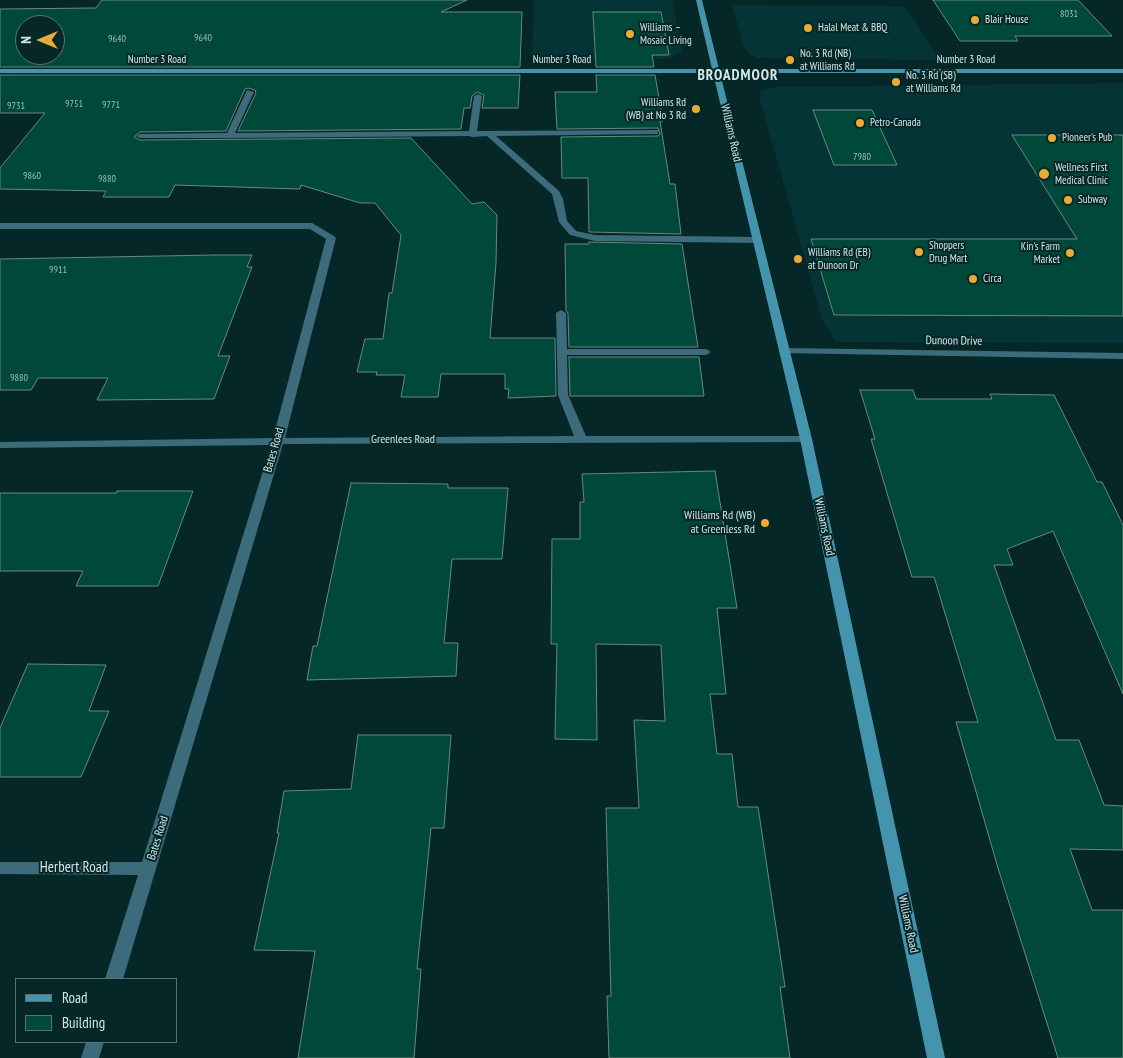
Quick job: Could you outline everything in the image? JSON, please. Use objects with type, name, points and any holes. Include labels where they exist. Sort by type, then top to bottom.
[{"type":"street","name":"Williams Road","points":[[699,0],[806,439],[936,1058]]},
{"type":"street","name":"Number 3 Road","points":[[0,71],[1123,70]]},
{"type":"street","points":[[230,136],[250,92]]},
{"type":"street","points":[[472,135],[478,96]]},
{"type":"street","points":[[140,136],[491,135],[656,132]]},
{"type":"street","points":[[491,135],[556,193],[559,199],[563,222],[573,233],[595,238],[757,240]]},
{"type":"street","name":"Bates Road","points":[[0,226],[312,226],[331,238],[278,441],[114,978]]},
{"type":"street","points":[[561,313],[563,395],[581,439]]},
{"type":"street","name":"Dunoon Drive","points":[[784,351],[1122,357]]},
{"type":"street","points":[[562,352],[706,352]]},
{"type":"street","name":"Greenlees Road","points":[[0,445],[278,441],[806,439]]},
{"type":"street","name":"Herbert Road","points":[[0,868],[148,869]]},
{"type":"street","points":[[90,1058],[95,1043]]},
{"type":"shaded area","points":[[534,0],[672,0],[682,52],[668,59],[532,60]]},
{"type":"shaded area","points":[[732,5],[905,6],[940,60],[758,58],[751,55],[745,49]]},
{"type":"shaded area","points":[[1123,83],[1123,343],[836,342],[822,320],[759,96],[761,90],[777,87]]},
{"type":"building","points":[[102,0],[467,0],[441,12],[522,12],[520,67],[0,67],[0,9],[96,8]]},
{"type":"building","points":[[933,0],[1078,0],[1112,36],[1015,36],[1018,41],[960,41]]},
{"type":"building","name":"Williams – Mosaic Living","points":[[593,12],[661,12],[669,55],[652,55],[654,67],[596,67]]},
{"type":"building","points":[[0,75],[520,75],[518,108],[482,108],[484,95],[477,92],[472,96],[470,108],[464,108],[461,129],[238,131],[256,93],[255,90],[248,88],[245,89],[226,131],[140,132],[134,137],[140,140],[411,138],[472,204],[484,202],[497,215],[496,263],[490,338],[555,338],[556,396],[508,398],[509,389],[505,389],[505,374],[441,374],[438,397],[401,397],[405,375],[376,375],[377,372],[357,372],[365,339],[383,339],[389,293],[392,293],[401,235],[375,203],[360,203],[301,185],[300,189],[175,185],[169,197],[103,197],[106,191],[0,189],[0,168],[45,113],[0,113]]},
{"type":"building","points":[[596,75],[655,75],[663,121],[660,121],[670,184],[675,184],[681,234],[589,232],[588,178],[562,178],[561,137],[658,136],[660,134],[658,128],[557,129],[555,92],[597,92]]},
{"type":"building","points":[[813,110],[872,110],[897,165],[834,165]]},
{"type":"building","name":"Circa","points":[[1012,135],[1123,135],[1123,316],[834,315],[811,239],[1077,239]]},
{"type":"building","points":[[589,242],[682,244],[698,347],[569,347],[568,313],[566,311],[565,244],[589,244]]},
{"type":"building","points":[[252,255],[247,267],[252,267],[218,356],[230,356],[214,399],[97,400],[108,378],[38,378],[31,390],[0,390],[0,259]]},
{"type":"building","points":[[569,357],[699,357],[704,396],[570,396]]},
{"type":"building","points":[[860,390],[913,390],[916,399],[992,399],[990,394],[1054,395],[1097,482],[1102,482],[1123,525],[1123,694],[1053,531],[1007,549],[1013,565],[994,565],[1056,740],[1079,740],[1104,805],[1123,806],[1123,850],[1070,849],[1092,910],[1123,910],[1123,1058],[1058,1058],[998,868],[956,722],[978,722],[934,577],[912,577],[871,439],[875,439]]},
{"type":"building","points":[[715,471],[737,608],[717,608],[726,694],[710,694],[717,754],[732,754],[738,807],[758,807],[785,987],[780,987],[790,1058],[609,1058],[607,996],[611,996],[606,808],[639,808],[634,720],[665,721],[661,645],[596,644],[597,740],[555,739],[557,644],[551,644],[552,539],[580,539],[580,502],[584,502],[582,474]]},
{"type":"building","points":[[351,483],[448,484],[448,488],[508,488],[502,559],[452,559],[444,643],[458,643],[456,676],[307,680],[313,646],[317,646]]},
{"type":"building","points":[[117,491],[193,491],[158,586],[76,586],[83,571],[0,571],[0,493],[117,493]]},
{"type":"building","points":[[28,664],[106,665],[89,711],[109,711],[81,777],[0,777],[0,728]]},
{"type":"building","points":[[358,735],[451,735],[444,828],[431,828],[417,969],[421,969],[414,1058],[298,1058],[315,951],[254,950],[279,833],[277,833],[284,791],[351,789]]},
{"type":"place","name":"Blair House","points":[[975,20]]},
{"type":"place","name":"Halal Meat & BBQ","points":[[808,28]]},
{"type":"place","name":"Williams – Mosaic Living","points":[[630,34]]},
{"type":"place","name":"No. 3 Rd (NB) at Williams Rd","points":[[790,60]]},
{"type":"place","name":"No. 3 Rd (SB) at Williams Rd","points":[[896,82]]},
{"type":"place","name":"Williams Rd (WB) at No 3 Rd","points":[[696,109]]},
{"type":"place","name":"Petro-Canada","points":[[860,123]]},
{"type":"place","name":"Pioneer's Pub","points":[[1052,138]]},
{"type":"place","name":"Wellness First Medical Clinic","points":[[1044,174]]},
{"type":"place","name":"Subway","points":[[1068,200]]},
{"type":"place","name":"Shoppers Drug Mart","points":[[919,252]]},
{"type":"place","name":"Kin's Farm Market","points":[[1070,253]]},
{"type":"place","name":"Williams Rd (EB) at Dunoon Dr","points":[[798,259]]},
{"type":"place","name":"Circa","points":[[973,279]]},
{"type":"place","name":"Williams Rd (WB) at Greenless Rd","points":[[765,523]]},
{"type":"district","name":"BROADMOOR","points":[[738,76]]}]
